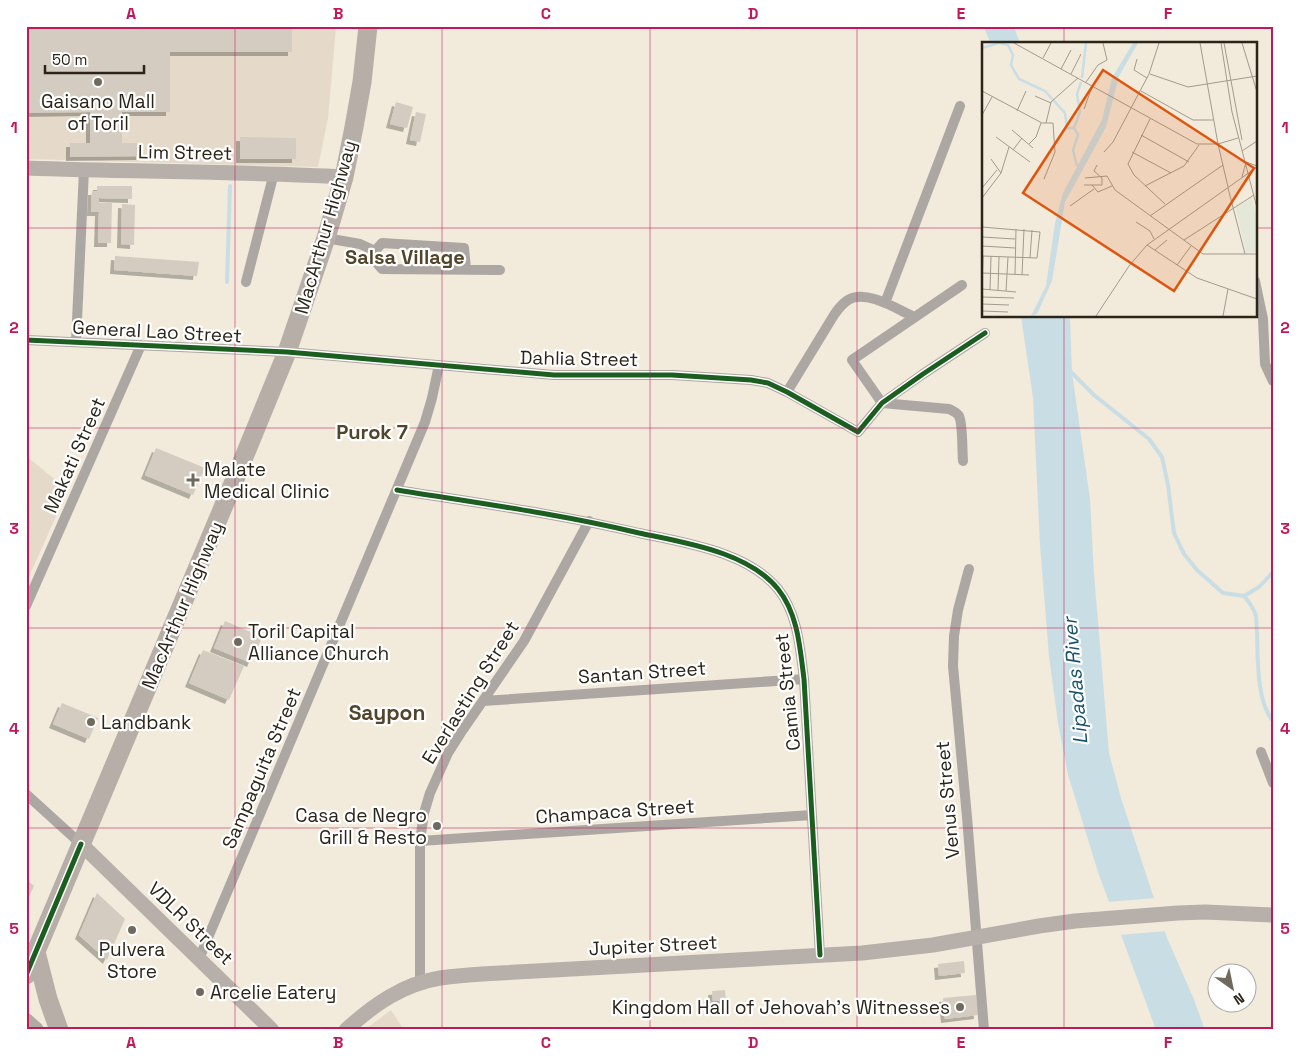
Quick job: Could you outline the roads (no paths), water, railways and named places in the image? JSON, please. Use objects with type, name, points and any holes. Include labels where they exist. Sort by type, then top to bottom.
[{"type":"highway","name":"MacArthur Highway","points":[[26,975],[287,352],[326,238],[344,177],[362,82],[368,26]]},
{"type":"highway","points":[[36,952],[48,999],[59,1030]]},
{"type":"main road","name":"Lim Street","points":[[26,168],[274,173],[344,177]]},
{"type":"main road","name":"VDLR Street","points":[[81,844],[272,1030]]},
{"type":"main road","name":"Jupiter Street","points":[[346,1030],[379,1002],[398,991],[420,982],[439,978],[862,953],[933,945],[1075,921],[1178,913],[1205,912],[1273,915]]},
{"type":"main road","points":[[26,1021],[36,1030]]},
{"type":"street","points":[[885,303],[960,106]]},
{"type":"street","points":[[76,342],[84,170]]},
{"type":"street","points":[[246,282],[274,173]]},
{"type":"street","points":[[326,238],[360,244],[375,251]]},
{"type":"street","points":[[466,269],[464,248],[382,243],[375,251],[376,262],[382,269],[500,270]]},
{"type":"street","points":[[962,285],[852,360],[882,403],[954,411],[961,422],[963,461]]},
{"type":"street","points":[[1256,287],[1263,319],[1265,364],[1273,381]]},
{"type":"street","points":[[787,392],[834,315],[849,299],[858,297],[868,298],[885,303],[914,317]]},
{"type":"street","points":[[882,403],[985,333]]},
{"type":"street","name":"General Lao Street","points":[[26,340],[287,352]]},
{"type":"street","name":"Makati Street","points":[[26,606],[141,345]]},
{"type":"street","name":"Dahlia Street","points":[[287,352],[554,375],[641,374],[751,380],[768,383],[787,392],[858,432],[882,403]]},
{"type":"street","name":"Sampaguita Street","points":[[199,960],[425,422],[439,365]]},
{"type":"street","name":"Camia Street","points":[[396,490],[589,521],[698,546],[725,554],[743,563],[761,574],[776,587],[787,602],[794,619],[804,679],[820,955]]},
{"type":"street","name":"Everlasting Street","points":[[420,982],[420,842],[424,813],[430,793],[448,753],[524,641],[589,521]]},
{"type":"street","name":"Venus Street","points":[[969,569],[958,610],[954,636],[953,666],[984,1030]]},
{"type":"street","name":"Santan Street","points":[[483,701],[804,679]]},
{"type":"street","points":[[1261,752],[1273,784]]},
{"type":"street","points":[[26,794],[81,844]]},
{"type":"street","name":"Champaca Street","points":[[420,842],[812,816]]},
{"type":"water","points":[[983,26],[1014,26],[1019,42],[990,42]]},
{"type":"water","name":"Lipadas River","points":[[1021,318],[1070,318],[1072,373],[1090,499],[1094,574],[1109,753],[1121,798],[1167,938],[1193,997],[1205,1030],[1156,1030],[1098,872],[1068,775],[1058,723],[1049,656],[1040,545],[1033,398]]},
{"type":"waterway","points":[[227,282],[230,186]]},
{"type":"waterway","points":[[1069,370],[1094,395],[1149,439],[1162,457],[1168,485],[1174,533],[1184,554],[1197,570],[1223,593],[1244,596],[1259,587],[1273,572]]},
{"type":"waterway","points":[[1244,596],[1253,608],[1256,616],[1261,691],[1263,702],[1273,721]]},
{"type":"place","name":"Gaisano Mall of Toril","points":[[98,82]]},
{"type":"place","name":"Malate Medical Clinic","points":[[193,480]]},
{"type":"place","name":"Toril Capital Alliance Church","points":[[238,642]]},
{"type":"place","name":"Landbank","points":[[91,722]]},
{"type":"place","name":"Casa de Negro Grill & Resto","points":[[437,826]]},
{"type":"place","name":"Pulvera Store","points":[[132,930]]},
{"type":"place","name":"Arcelie Eatery","points":[[200,992]]},
{"type":"place","name":"Kingdom Hall of Jehovah's Witnesses","points":[[960,1007]]},
{"type":"district","name":"Salsa Village","points":[[405,257]]},
{"type":"district","name":"Purok 7","points":[[372,432]]},
{"type":"district","name":"Saypon","points":[[387,713]]}]
